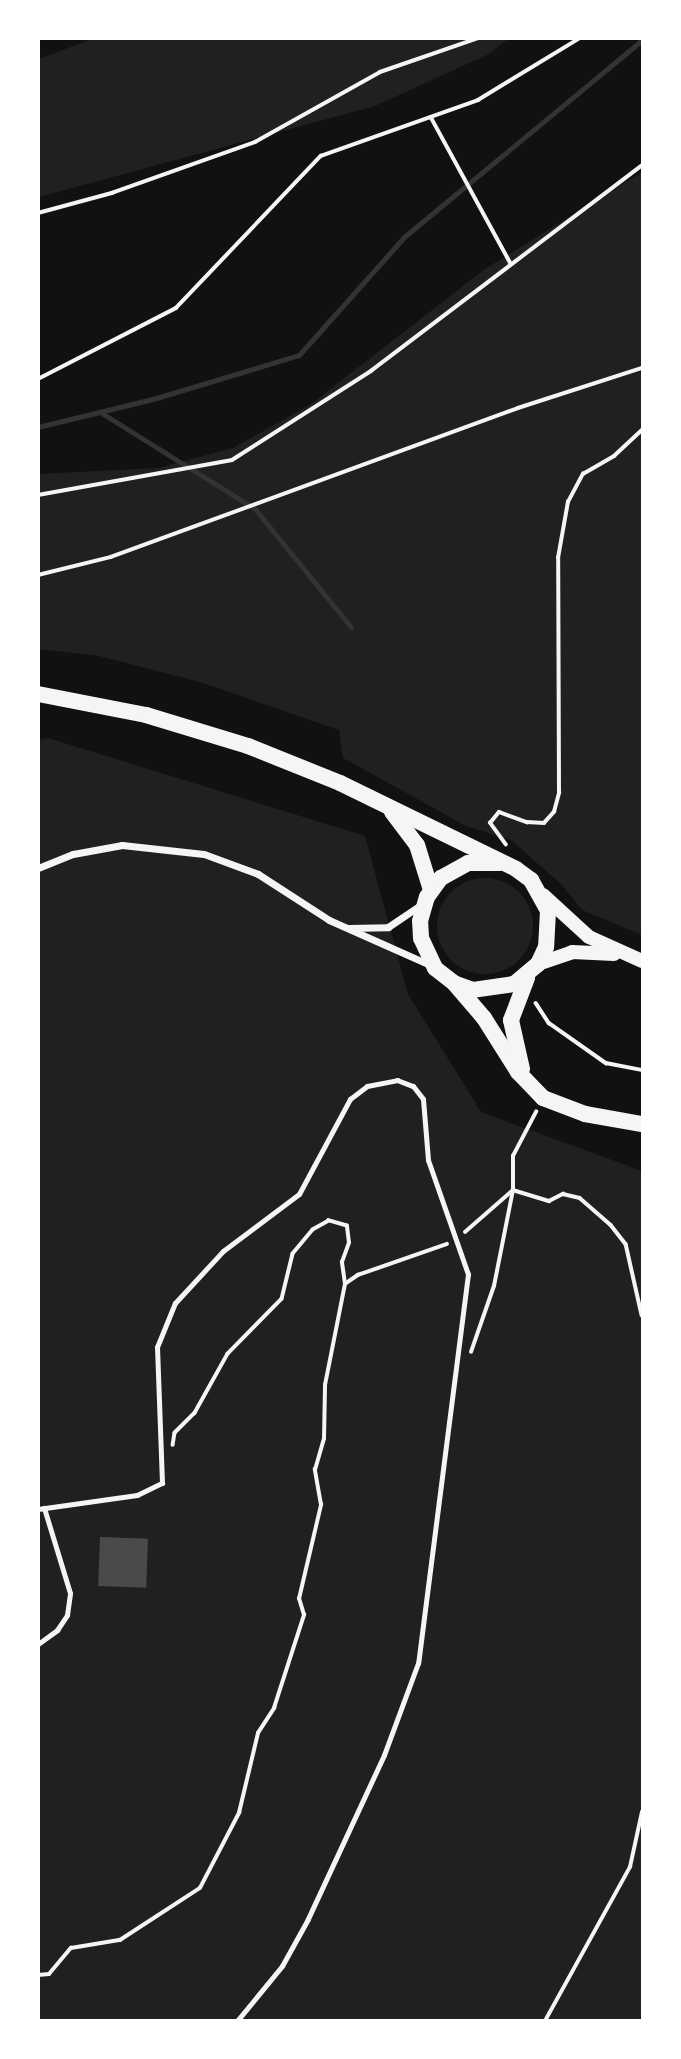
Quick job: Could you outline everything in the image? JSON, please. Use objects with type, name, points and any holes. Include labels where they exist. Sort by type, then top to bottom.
[{"type":"main road","points":[[38,694],[146,715],[248,746],[372,799],[516,869],[572,925],[623,955],[642,961]]},
{"type":"main road","points":[[372,799],[409,829],[427,897],[421,938],[435,968],[454,983],[484,1018],[528,1084],[543,1098],[586,1114],[642,1124]]},
{"type":"main road","points":[[427,897],[461,866],[500,863]]},
{"type":"main road","points":[[528,1084],[516,1055],[511,1020],[515,1000],[535,967],[550,930],[542,894]]},
{"type":"main road","points":[[454,983],[494,990],[514,984],[535,967],[572,953],[623,955]]},
{"type":"street","points":[[38,868],[73,854],[122,845],[204,854],[258,874],[344,927],[374,929],[403,919],[427,897]]},
{"type":"street","points":[[329,920],[435,968]]},
{"type":"lane","points":[[38,1644],[57,1630],[67,1615],[70,1592],[41,1509],[154,1490],[162,1483],[164,1451],[157,1346],[175,1303],[223,1251],[299,1194],[321,1160],[351,1099],[367,1086],[397,1080],[413,1086],[423,1099],[428,1160],[458,1237],[468,1275],[466,1307],[418,1663],[384,1755],[308,1919],[282,1966],[237,2021]]},
{"type":"path","points":[[38,214],[112,194],[254,142],[380,72],[478,38]]},
{"type":"path","points":[[38,379],[176,308],[321,156],[478,100],[580,38]]},
{"type":"path","points":[[430,117],[511,264]]},
{"type":"path","points":[[38,495],[232,460],[371,371],[642,165]]},
{"type":"path","points":[[38,575],[111,557],[518,408],[642,368]]},
{"type":"path","points":[[516,869],[513,854],[489,823],[499,812],[544,823],[554,812],[559,793],[558,558],[568,502],[583,474],[614,456],[642,430]]},
{"type":"path","points":[[535,1000],[549,1023],[606,1063],[642,1070]]},
{"type":"path","points":[[466,1365],[494,1286],[513,1190],[513,1156],[543,1098]]},
{"type":"path","points":[[345,1284],[383,1266],[427,1254],[458,1237],[513,1190]]},
{"type":"path","points":[[513,1190],[549,1201],[564,1194],[580,1198],[611,1225],[625,1244],[642,1315]]},
{"type":"path","points":[[38,1975],[49,1974],[71,1948],[120,1940],[200,1888],[239,1813],[258,1733],[274,1708],[303,1615],[299,1599],[321,1505],[315,1470],[324,1439],[325,1385],[345,1284],[342,1262],[349,1243],[347,1226],[329,1221],[313,1230],[293,1254],[282,1299],[228,1354],[195,1413],[175,1433],[173,1447],[164,1451]]},
{"type":"path","points":[[545,2021],[630,1867],[642,1812]]},
{"type":"shaded area","points":[[92,39],[508,39],[489,54],[375,106],[39,197],[39,59]]},
{"type":"shaded area","points":[[642,172],[642,935],[582,910],[561,884],[511,840],[466,826],[343,758],[339,730],[200,682],[99,656],[39,649],[39,474],[158,468],[233,448],[311,404],[485,269]]},
{"type":"shaded area","points":[[48,738],[365,836],[408,994],[481,1112],[642,1171],[642,2020],[39,2021],[38,740]]},
{"type":"shaded area","points":[[485,878],[503,882],[519,892],[529,908],[533,926],[529,944],[519,960],[503,970],[485,974],[467,970],[451,960],[441,944],[437,926],[441,908],[451,892],[467,882]]},
{"type":"building","points":[[100,1537],[148,1539],[146,1588],[98,1586]]},
{"type":"waterway","points":[[38,427],[153,399],[299,355],[404,237],[642,40]]},
{"type":"waterway","points":[[100,412],[255,509],[351,627]]}]
